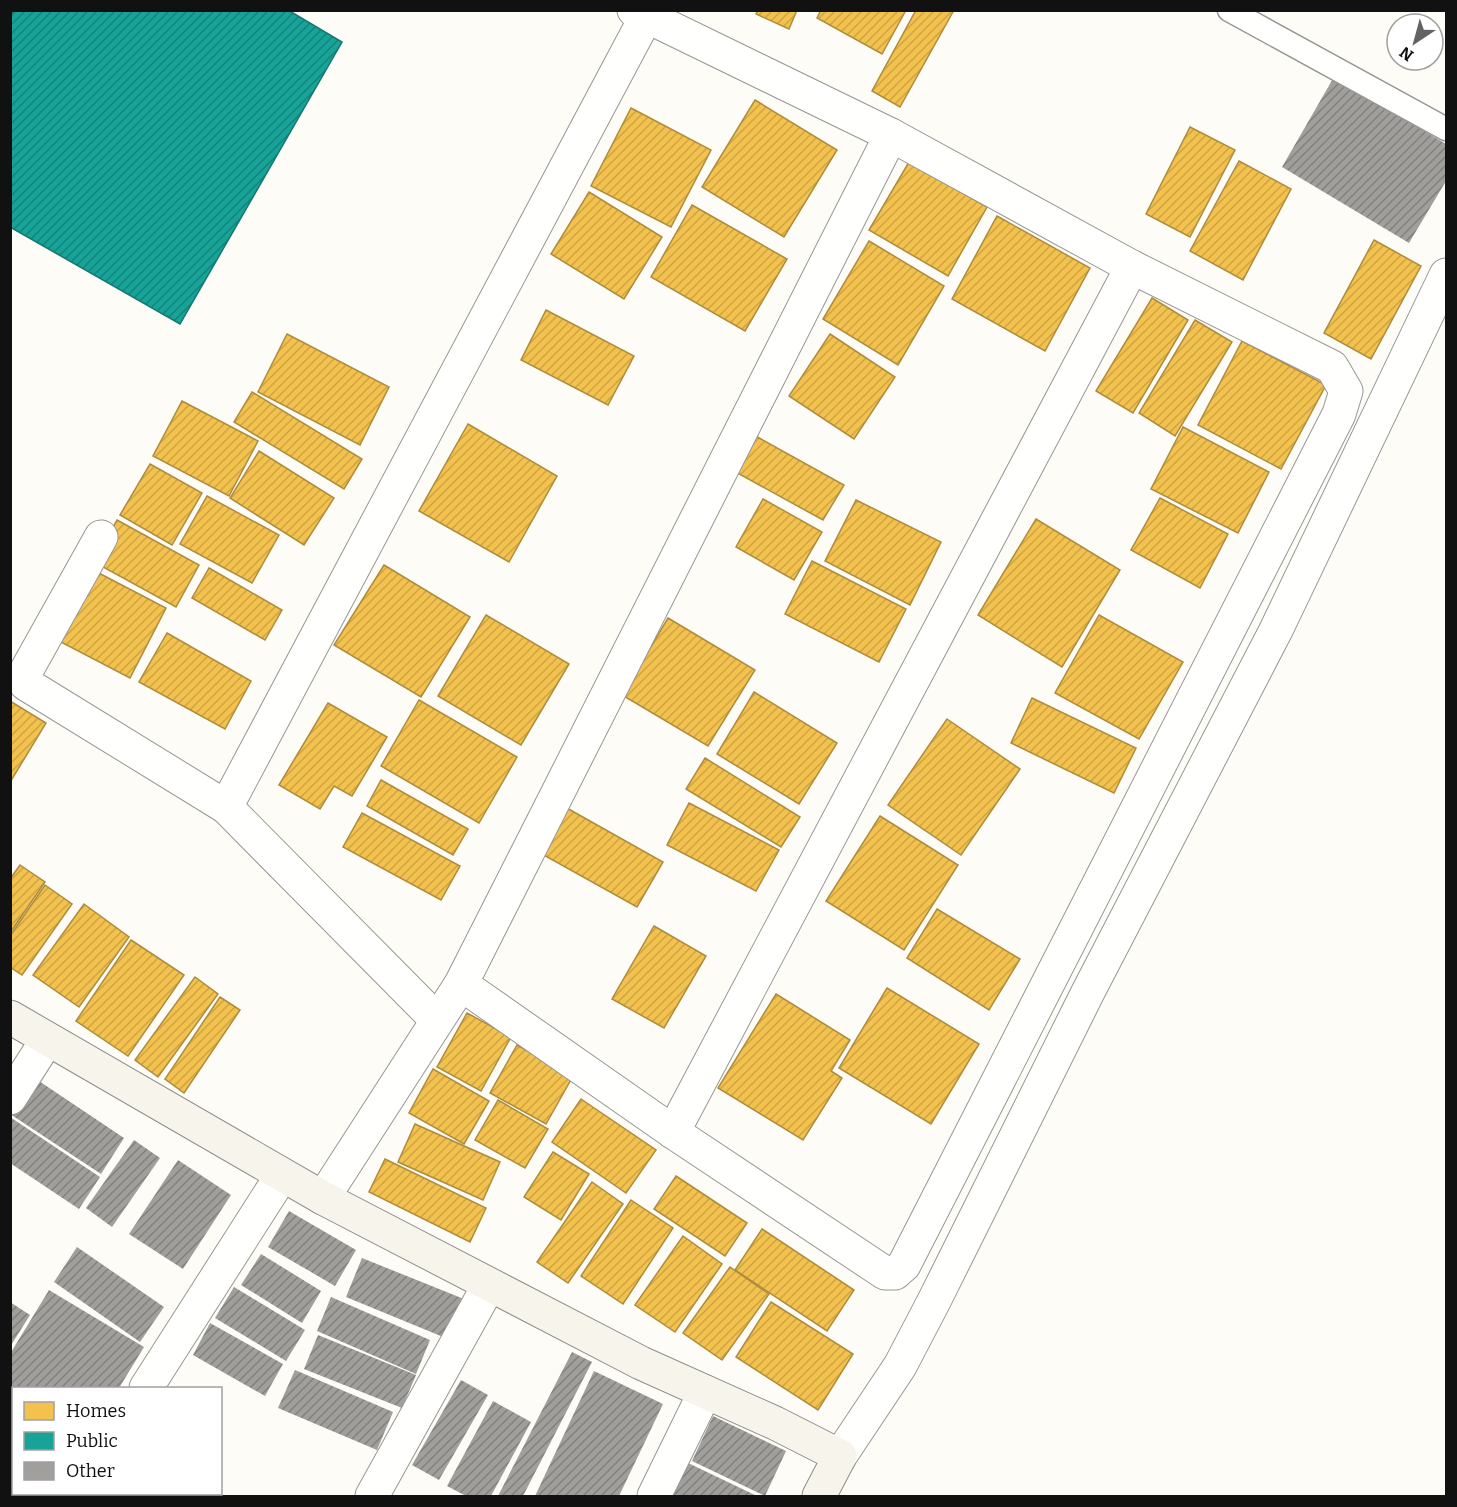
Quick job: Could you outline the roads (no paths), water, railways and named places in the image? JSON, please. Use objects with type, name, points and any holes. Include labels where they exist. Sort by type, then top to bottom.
[{"type":"street","points":[[226,807],[640,14],[891,135],[1132,267],[1332,367],[1346,392],[1339,414],[904,1265],[895,1273],[885,1273],[673,1132],[461,984]]},
{"type":"street","points":[[323,1198],[461,984],[891,135]]},
{"type":"street","points":[[673,1132],[1132,267]]},
{"type":"street","points":[[819,1497],[840,1456],[900,1366],[934,1301],[1088,992],[1276,630],[1446,274]]},
{"type":"street","points":[[101,537],[23,678],[26,684],[226,807],[437,1020]]},
{"type":"street","points":[[10,1017],[323,1198],[641,1363],[840,1456]]},
{"type":"street","points":[[10,1098],[47,1040]]},
{"type":"street","points":[[147,1387],[282,1175]]},
{"type":"street","points":[[372,1497],[489,1285]]},
{"type":"street","points":[[654,1497],[705,1392]]},
{"type":"lane","points":[[1229,10],[1446,129]]}]
